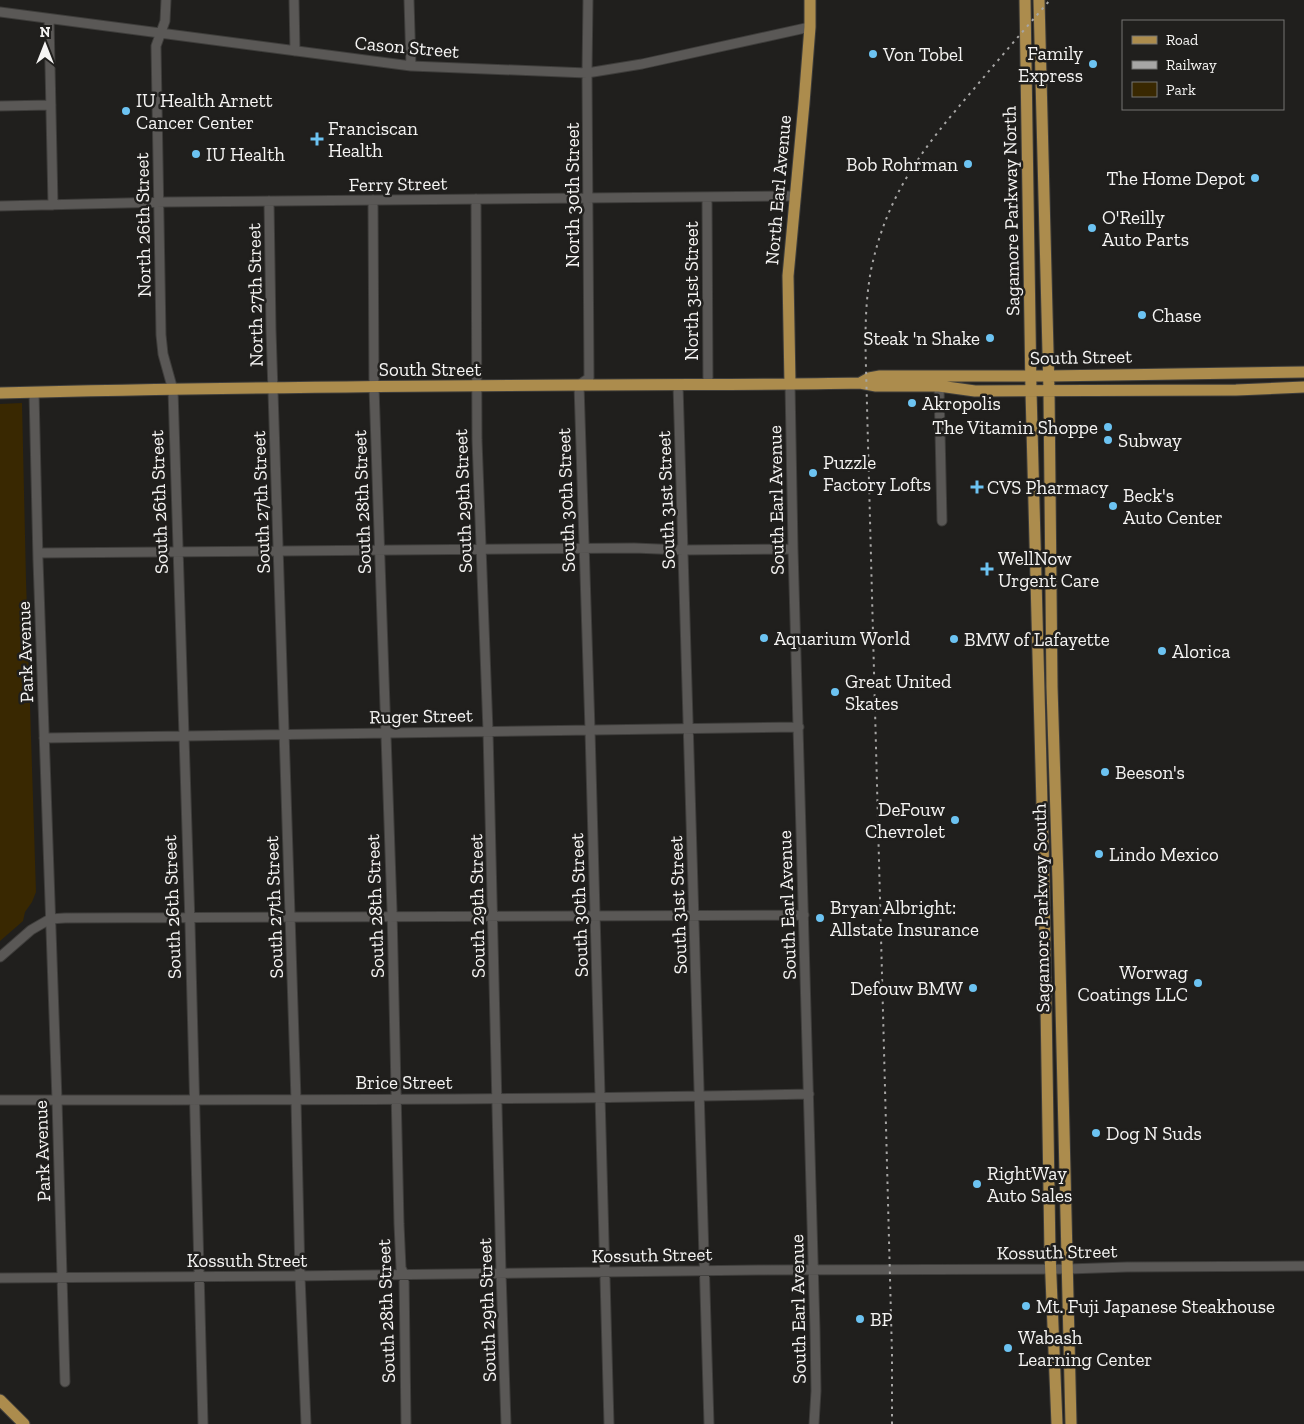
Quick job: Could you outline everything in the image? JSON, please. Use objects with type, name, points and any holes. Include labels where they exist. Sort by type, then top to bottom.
[{"type":"main road","name":"North Earl Avenue","points":[[790,384],[788,276],[810,27],[810,0]]},
{"type":"main road","name":"Sagamore Parkway North","points":[[1025,0],[1031,391]]},
{"type":"main road","name":"Sagamore Parkway North","points":[[1040,0],[1049,391]]},
{"type":"main road","name":"South Street","points":[[860,383],[875,376],[1049,376],[1304,372]]},
{"type":"main road","name":"South Street","points":[[0,393],[273,388],[860,383],[876,386],[939,386],[975,391],[1236,390],[1304,387]]},
{"type":"main road","name":"Sagamore Parkway South","points":[[1031,391],[1044,872],[1051,1269],[1057,1424]]},
{"type":"main road","name":"Sagamore Parkway South","points":[[1049,391],[1052,687],[1071,1424]]},
{"type":"main road","points":[[0,1400],[24,1424]]},
{"type":"street","name":"North 26th Street","points":[[166,0],[165,21],[159,33],[156,46],[158,202],[161,335],[163,354],[172,390]]},
{"type":"street","points":[[294,0],[295,51]]},
{"type":"street","points":[[409,0],[411,66]]},
{"type":"street","name":"North 30th Street","points":[[579,385],[589,378],[588,0]]},
{"type":"street","name":"Cason Street","points":[[0,12],[411,66],[587,72],[642,64],[810,27]]},
{"type":"street","points":[[49,19],[53,205]]},
{"type":"street","points":[[0,106],[51,105]]},
{"type":"street","name":"Ferry Street","points":[[0,206],[158,202],[796,196]]},
{"type":"street","name":"North 31st Street","points":[[707,197],[708,385]]},
{"type":"street","name":"South 29th Street","points":[[476,199],[476,386],[488,731],[506,1424]]},
{"type":"street","name":"South 28th Street","points":[[373,200],[374,387],[392,917],[401,1268],[404,1274],[406,1424]]},
{"type":"street","name":"North 27th Street","points":[[269,201],[273,388]]},
{"type":"street","name":"South Earl Avenue","points":[[790,384],[814,1270],[816,1391],[814,1424]]},
{"type":"street","name":"South 30th Street","points":[[579,385],[609,1424]]},
{"type":"street","name":"South 31st Street","points":[[678,385],[709,1424]]},
{"type":"street","points":[[939,386],[942,521]]},
{"type":"street","name":"South 27th Street","points":[[273,388],[306,1424]]},
{"type":"street","name":"South 26th Street","points":[[172,390],[203,1424]]},
{"type":"street","name":"Park Avenue","points":[[34,392],[65,1382]]},
{"type":"street","points":[[38,553],[634,548],[683,550],[793,549]]},
{"type":"street","name":"Ruger Street","points":[[44,738],[799,727]]},
{"type":"street","points":[[0,957],[50,915],[65,918],[290,918],[804,915]]},
{"type":"street","name":"Brice Street","points":[[0,1100],[296,1100],[809,1094]]},
{"type":"street","name":"Kossuth Street","points":[[0,1278],[1304,1266]]},
{"type":"green space","points":[[22,403],[36,892],[25,912],[23,921],[0,941],[0,404]]},
{"type":"railway","points":[[892,1424],[892,1354],[866,356],[868,295],[871,270],[878,242],[897,194],[910,172],[955,111],[1050,0]]},
{"type":"place","name":"Von Tobel","points":[[873,54]]},
{"type":"place","name":"Family Express","points":[[1093,64]]},
{"type":"place","name":"IU Health Arnett Cancer Center","points":[[126,111]]},
{"type":"place","name":"Franciscan Health","points":[[317,139]]},
{"type":"place","name":"IU Health","points":[[196,154]]},
{"type":"place","name":"Bob Rohrman","points":[[968,164]]},
{"type":"place","name":"The Home Depot","points":[[1255,178]]},
{"type":"place","name":"O'Reilly Auto Parts","points":[[1092,228]]},
{"type":"place","name":"Chase","points":[[1142,315]]},
{"type":"place","name":"Steak 'n Shake","points":[[990,338]]},
{"type":"place","name":"Akropolis","points":[[912,403]]},
{"type":"place","name":"The Vitamin Shoppe","points":[[1108,427]]},
{"type":"place","name":"Subway","points":[[1108,440]]},
{"type":"place","name":"Puzzle Factory Lofts","points":[[813,473]]},
{"type":"place","name":"CVS Pharmacy","points":[[977,487]]},
{"type":"place","name":"Beck's Auto Center","points":[[1113,506]]},
{"type":"place","name":"WellNow Urgent Care","points":[[987,569]]},
{"type":"place","name":"Aquarium World","points":[[764,638]]},
{"type":"place","name":"BMW of Lafayette","points":[[954,639]]},
{"type":"place","name":"Alorica","points":[[1162,651]]},
{"type":"place","name":"Great United Skates","points":[[835,692]]},
{"type":"place","name":"Beeson's","points":[[1105,772]]},
{"type":"place","name":"DeFouw Chevrolet","points":[[955,820]]},
{"type":"place","name":"Lindo Mexico","points":[[1099,854]]},
{"type":"place","name":"Bryan Albright: Allstate Insurance","points":[[820,918]]},
{"type":"place","name":"Worwag Coatings LLC","points":[[1198,983]]},
{"type":"place","name":"Defouw BMW","points":[[973,988]]},
{"type":"place","name":"Dog N Suds","points":[[1096,1133]]},
{"type":"place","name":"RightWay Auto Sales","points":[[977,1184]]},
{"type":"place","name":"Mt. Fuji Japanese Steakhouse","points":[[1026,1306]]},
{"type":"place","name":"BP","points":[[860,1319]]},
{"type":"place","name":"Wabash Learning Center","points":[[1008,1348]]}]
